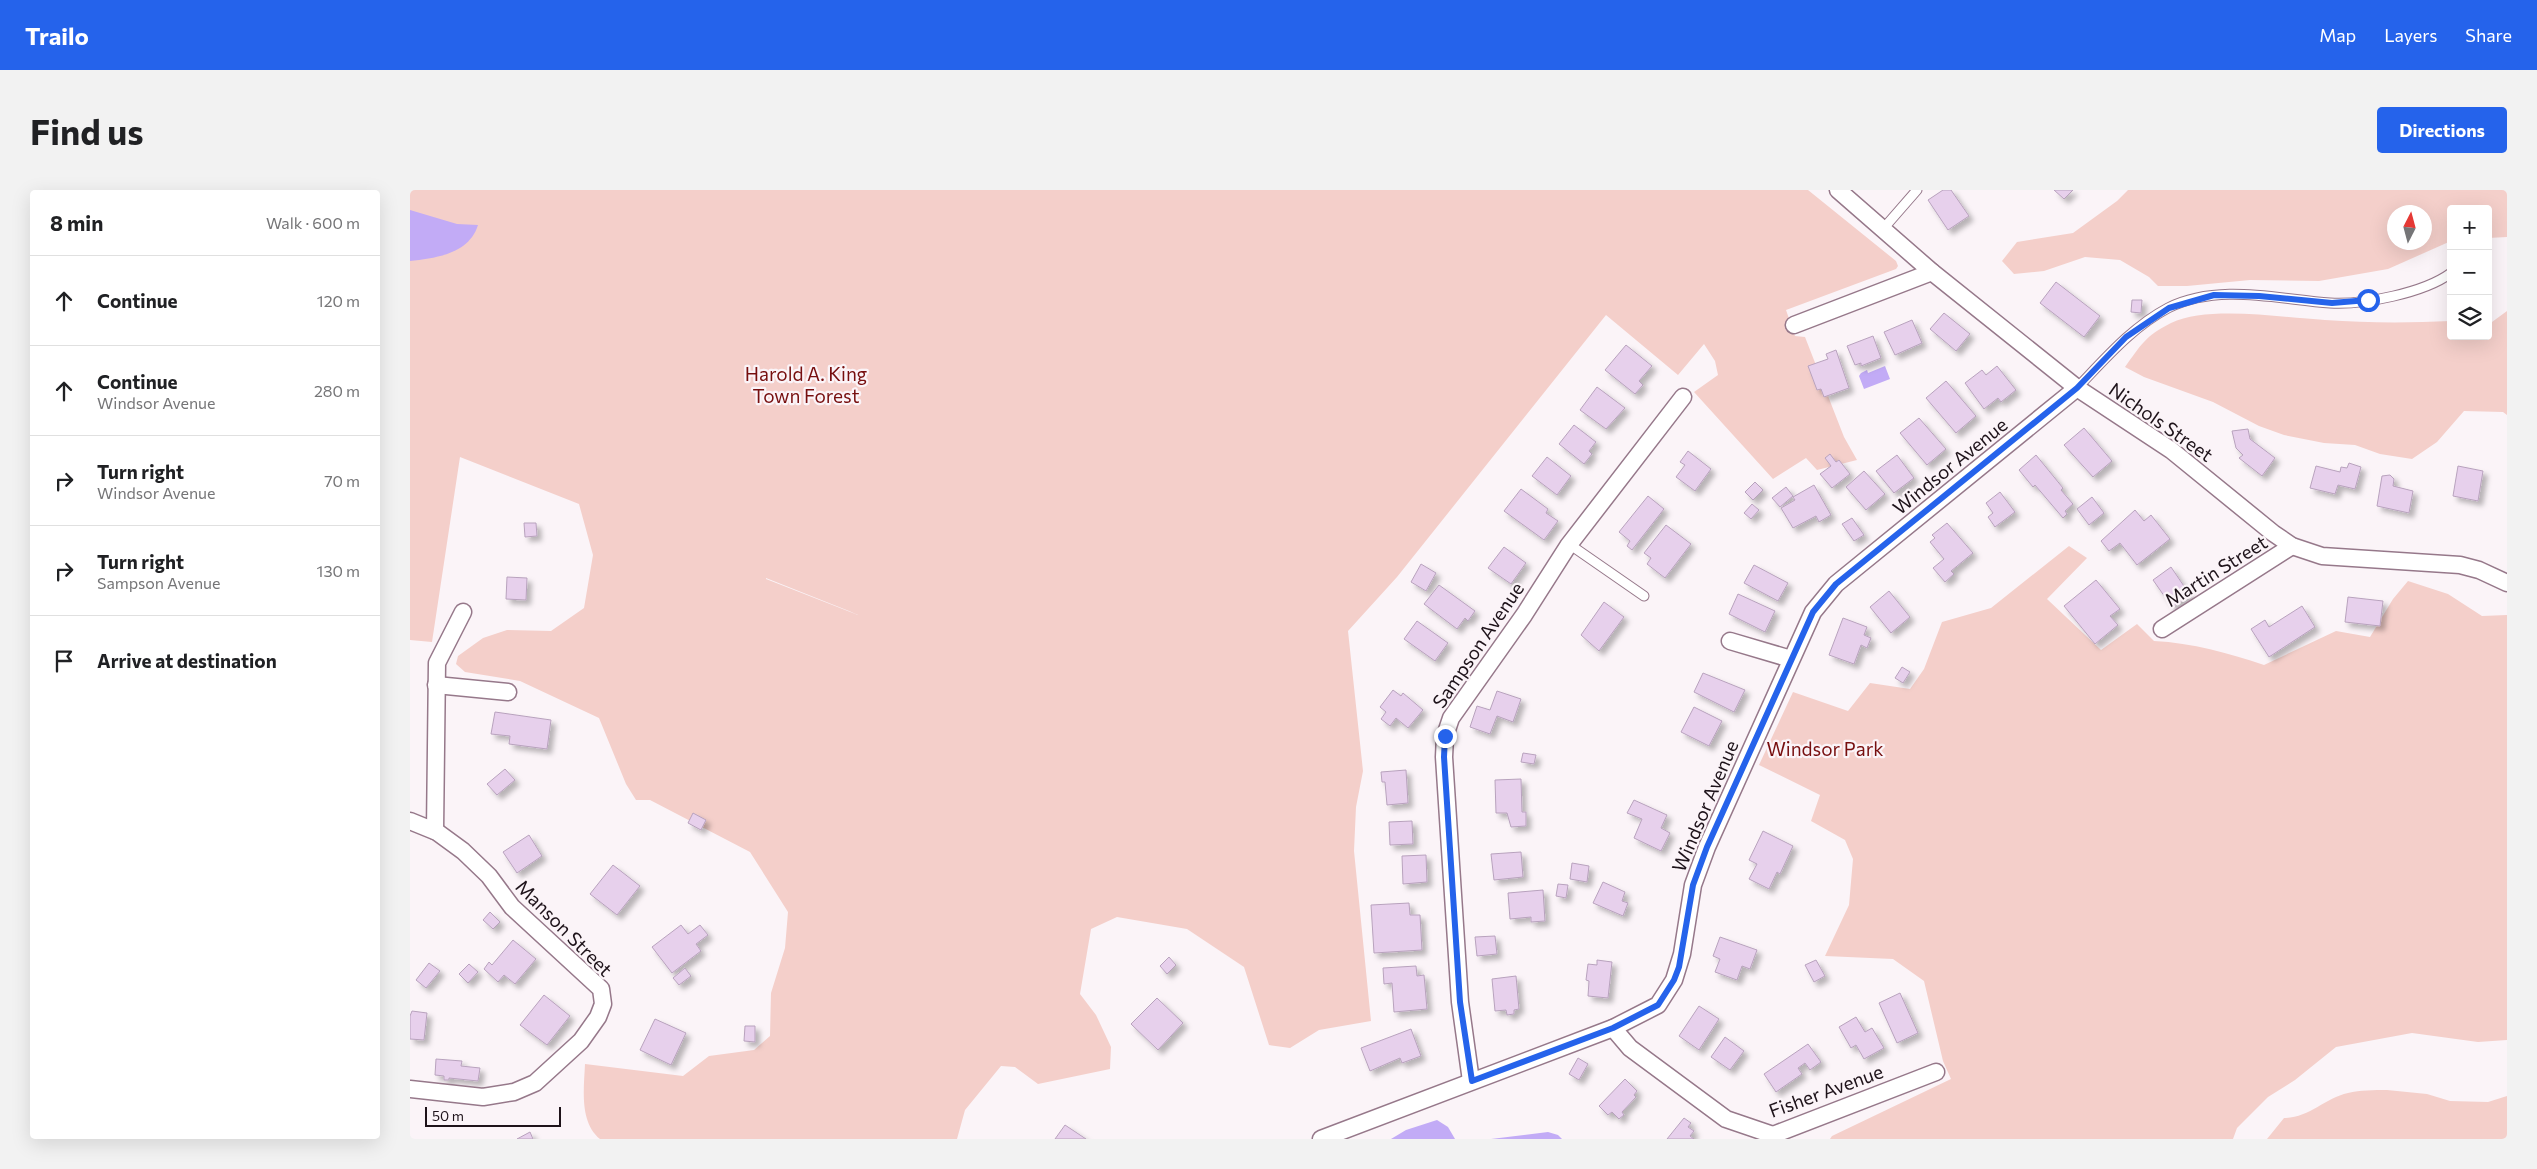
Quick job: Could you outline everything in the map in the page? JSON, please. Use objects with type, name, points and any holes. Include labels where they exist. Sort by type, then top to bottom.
[{"type":"street","name":"Nichols Street","points":[[1838,190],[1932,272],[2077,388],[2171,450],[2273,533],[2292,546],[2322,556],[2460,565],[2480,570],[2507,583]]},
{"type":"street","points":[[1794,325],[1932,272]]},
{"type":"street","name":"Windsor Avenue","points":[[1321,1139],[1613,1028],[1658,1005],[1674,980],[1681,960],[1689,903],[1698,870],[1813,612],[1836,584],[2077,388]]},
{"type":"street","name":"Sampson Avenue","points":[[1472,1081],[1460,1002],[1444,757],[1445,736],[1451,718],[1524,615],[1569,544],[1683,398]]},
{"type":"street","name":"Martin Street","points":[[2162,629],[2292,546]]},
{"type":"street","points":[[435,831],[437,662],[463,612]]},
{"type":"street","points":[[1730,641],[1791,660]]},
{"type":"street","points":[[436,685],[508,692]]},
{"type":"street","name":"Manson Street","points":[[410,821],[435,831],[474,860],[490,876],[512,907],[601,989],[603,1004],[598,1017],[581,1041],[535,1083],[514,1092],[497,1096],[449,1094],[410,1089]]},
{"type":"street","name":"Fisher Avenue","points":[[1613,1028],[1630,1048],[1726,1119],[1773,1136],[1936,1072]]},
{"type":"lane","points":[[1883,230],[1918,190]]},
{"type":"lane","points":[[2077,388],[2126,337],[2169,308],[2214,295],[2259,296],[2332,303],[2368,300],[2410,292],[2447,275]]},
{"type":"lane","points":[[1569,544],[1644,596]]},
{"type":"green space","name":"Harold A. King Town Forest","points":[[410,190],[1808,190],[1896,261],[1898,266],[1896,269],[1786,310],[1795,336],[1805,337],[1844,437],[1857,460],[1817,470],[1806,458],[1773,479],[1694,392],[1718,375],[1715,361],[1704,344],[1678,375],[1606,315],[1397,577],[1348,631],[1363,771],[1356,807],[1354,851],[1371,1021],[1319,1030],[1290,1048],[1269,1045],[1244,967],[1187,929],[1117,917],[1091,929],[1080,994],[1096,1015],[1111,1047],[1110,1069],[1038,1084],[1015,1067],[1001,1066],[965,1110],[957,1139],[600,1139],[593,1132],[584,1104],[585,1064],[683,1076],[709,1056],[754,1050],[770,1036],[771,993],[785,948],[788,912],[750,852],[650,800],[636,800],[626,784],[599,718],[520,681],[465,672],[456,664],[458,656],[483,638],[507,630],[551,631],[584,608],[593,555],[579,504],[460,457],[432,642],[410,640]],"holes":[[[766,578],[858,615],[766,579]]]},
{"type":"green space","points":[[2128,190],[2507,190],[2507,237],[2492,238],[2492,205],[2447,205],[2447,243],[2432,249],[2432,205],[2387,205],[2387,250],[2431,250],[2388,269],[2319,281],[2250,280],[2187,286],[2158,286],[2149,277],[2120,260],[2085,257],[2044,271],[2014,274],[2002,261],[2017,242],[2073,233],[2117,201]]},
{"type":"green space","points":[[2507,311],[2507,415],[2503,412],[2464,411],[2437,442],[2412,459],[2380,454],[2355,445],[2324,443],[2284,435],[2259,426],[2213,402],[2144,377],[2125,367],[2140,347],[2155,332],[2171,323],[2205,315],[2247,314],[2372,322],[2447,321],[2447,340],[2492,340],[2492,322]]},
{"type":"green space","name":"Windsor Park","points":[[2069,546],[2087,558],[2047,599],[2101,650],[2137,624],[2154,641],[2210,649],[2264,665],[2336,631],[2370,637],[2393,599],[2408,581],[2448,594],[2482,616],[2507,615],[2507,1040],[2478,1042],[2412,1033],[2336,1047],[2295,1080],[2268,1097],[2237,1128],[2233,1139],[1830,1139],[1832,1136],[1951,1079],[1943,1061],[1924,981],[1893,959],[1825,956],[1849,905],[1853,859],[1845,840],[1811,821],[1820,795],[1759,765],[1793,692],[1848,711],[1870,683],[1910,689],[1924,669],[1942,622],[1991,608]]},
{"type":"green space","points":[[2387,1090],[2427,1094],[2450,1101],[2488,1102],[2507,1096],[2507,1139],[2267,1139],[2284,1118],[2301,1115],[2348,1093]]},
{"type":"shaded area","points":[[410,210],[457,224],[478,225],[474,235],[467,242],[450,253],[410,261]]},
{"type":"shaded area","points":[[1885,366],[1890,379],[1864,389],[1859,376],[1861,373],[1867,370],[1868,373]]},
{"type":"shaded area","points":[[1437,1120],[1448,1127],[1455,1139],[1391,1139],[1406,1130]]},
{"type":"shaded area","points":[[1548,1132],[1558,1135],[1562,1139],[1491,1139]]},
{"type":"building","points":[[1943,190],[1951,190],[1969,216],[1948,230],[1928,200]]},
{"type":"building","points":[[2054,190],[2073,190],[2064,199]]},
{"type":"building","points":[[2056,282],[2100,316],[2084,337],[2040,303]]},
{"type":"building","points":[[2132,300],[2142,300],[2141,313],[2131,312]]},
{"type":"building","points":[[1944,313],[1970,334],[1956,351],[1930,329]]},
{"type":"building","points":[[1912,320],[1922,343],[1895,355],[1884,332]]},
{"type":"building","points":[[1873,336],[1881,358],[1861,366],[1861,363],[1855,365],[1847,346]]},
{"type":"building","points":[[1626,345],[1652,366],[1639,381],[1643,385],[1635,394],[1605,370]]},
{"type":"building","points":[[1836,350],[1849,388],[1824,397],[1821,389],[1817,390],[1808,366],[1828,359],[1826,354]]},
{"type":"building","points":[[1997,366],[2016,390],[2001,402],[1998,398],[1984,409],[1965,383],[1982,370],[1986,375]]},
{"type":"building","points":[[1946,381],[1976,416],[1956,433],[1926,398]]},
{"type":"building","points":[[1597,387],[1625,408],[1606,429],[1580,410]]},
{"type":"building","points":[[1919,418],[1946,449],[1927,465],[1900,433]]},
{"type":"building","points":[[1574,425],[1596,442],[1589,451],[1592,454],[1584,464],[1559,444]]},
{"type":"building","points":[[2084,428],[2112,461],[2093,477],[2064,445]]},
{"type":"building","points":[[2248,429],[2250,439],[2275,458],[2262,476],[2239,458],[2243,455],[2236,448],[2232,431]]},
{"type":"building","points":[[1688,451],[1711,469],[1695,491],[1676,477],[1685,465],[1680,462]]},
{"type":"building","points":[[1830,454],[1836,462],[1839,460],[1850,474],[1832,488],[1820,474],[1831,466],[1825,458]]},
{"type":"building","points":[[1897,455],[1914,478],[1894,493],[1876,471]]},
{"type":"building","points":[[2036,455],[2063,488],[2061,490],[2073,504],[2065,511],[2067,514],[2063,518],[2035,485],[2033,487],[2019,470]]},
{"type":"building","points":[[1547,457],[1571,476],[1557,495],[1532,476]]},
{"type":"building","points":[[2349,463],[2361,467],[2355,489],[2338,485],[2335,494],[2310,488],[2316,466],[2340,472],[2341,467],[2347,468]]},
{"type":"building","points":[[2458,466],[2483,471],[2478,501],[2453,496]]},
{"type":"building","points":[[1864,471],[1885,494],[1866,510],[1846,487]]},
{"type":"building","points":[[2390,475],[2394,479],[2393,486],[2413,491],[2409,513],[2377,506],[2382,476]]},
{"type":"building","points":[[1755,482],[1763,490],[1753,500],[1745,492]]},
{"type":"building","points":[[1814,485],[1831,515],[1819,522],[1816,516],[1793,528],[1781,508],[1795,500],[1793,497]]},
{"type":"building","points":[[1786,487],[1793,496],[1780,507],[1772,498]]},
{"type":"building","points":[[1521,489],[1548,509],[1546,513],[1558,521],[1544,540],[1504,511]]},
{"type":"building","points":[[2000,492],[2015,512],[1995,527],[1988,517],[1993,513],[1986,503]]},
{"type":"building","points":[[1648,496],[1664,509],[1632,550],[1627,546],[1630,541],[1619,532]]},
{"type":"building","points":[[2092,497],[2104,513],[2089,525],[2077,509]]},
{"type":"building","points":[[1752,504],[1759,510],[1751,519],[1744,513]]},
{"type":"building","points":[[2135,510],[2144,521],[2151,515],[2170,539],[2137,565],[2120,543],[2109,551],[2101,541]]},
{"type":"building","points":[[1852,518],[1864,535],[1854,541],[1842,524]]},
{"type":"building","points":[[524,523],[536,523],[537,536],[525,537]]},
{"type":"building","points":[[1947,523],[1973,553],[1951,571],[1954,574],[1945,582],[1933,568],[1944,559],[1930,542],[1935,538],[1932,535]]},
{"type":"building","points":[[1666,525],[1691,544],[1665,578],[1647,564],[1651,558],[1644,553]]},
{"type":"building","points":[[1504,547],[1526,563],[1511,584],[1488,568]]},
{"type":"building","points":[[1421,564],[1436,573],[1426,591],[1411,582]]},
{"type":"building","points":[[1754,565],[1788,583],[1778,601],[1744,583]]},
{"type":"building","points":[[2171,567],[2190,595],[2172,607],[2153,580]]},
{"type":"building","points":[[507,577],[527,578],[526,600],[506,599]]},
{"type":"building","points":[[2096,580],[2120,609],[2110,616],[2118,625],[2095,644],[2064,606]]},
{"type":"building","points":[[1439,585],[1475,611],[1468,621],[1465,618],[1457,629],[1424,604]]},
{"type":"building","points":[[1889,591],[1910,617],[1891,633],[1870,607]]},
{"type":"building","points":[[1738,594],[1775,611],[1765,632],[1729,614]]},
{"type":"building","points":[[2348,597],[2383,601],[2380,626],[2345,622]]},
{"type":"building","points":[[1604,602],[1624,617],[1599,651],[1581,635]]},
{"type":"building","points":[[2302,606],[2315,627],[2269,657],[2251,629],[2265,620],[2269,627]]},
{"type":"building","points":[[1843,618],[1867,627],[1864,635],[1871,638],[1867,648],[1861,645],[1854,664],[1829,655]]},
{"type":"building","points":[[1417,621],[1448,643],[1435,661],[1404,639]]},
{"type":"building","points":[[1902,667],[1910,672],[1903,683],[1895,678]]},
{"type":"building","points":[[1703,673],[1745,690],[1734,712],[1694,692]]},
{"type":"building","points":[[1393,690],[1401,696],[1403,693],[1423,710],[1408,728],[1396,718],[1390,726],[1381,719],[1386,712],[1380,707]]},
{"type":"building","points":[[1497,691],[1521,699],[1513,722],[1497,716],[1490,734],[1470,727],[1477,706],[1490,710]]},
{"type":"building","points":[[1694,707],[1722,721],[1709,746],[1681,732]]},
{"type":"building","points":[[495,712],[551,720],[547,749],[509,744],[510,736],[491,734]]},
{"type":"building","points":[[1523,753],[1536,755],[1534,764],[1521,762]]},
{"type":"building","points":[[505,769],[515,780],[497,795],[487,784]]},
{"type":"building","points":[[1406,770],[1408,803],[1387,805],[1385,782],[1382,782],[1381,772]]},
{"type":"building","points":[[1521,779],[1522,812],[1526,812],[1526,826],[1511,827],[1507,813],[1496,813],[1495,780]]},
{"type":"building","points":[[1634,800],[1667,815],[1661,828],[1670,833],[1661,851],[1634,838],[1642,819],[1627,813]]},
{"type":"building","points":[[693,813],[706,820],[701,830],[688,823]]},
{"type":"building","points":[[1412,821],[1413,844],[1390,845],[1389,822]]},
{"type":"building","points":[[1763,831],[1793,846],[1780,874],[1777,872],[1769,889],[1749,879],[1757,864],[1749,860]]},
{"type":"building","points":[[529,835],[542,856],[517,873],[503,852]]},
{"type":"building","points":[[1521,852],[1523,877],[1494,880],[1491,854]]},
{"type":"building","points":[[1426,855],[1427,882],[1403,884],[1402,856]]},
{"type":"building","points":[[1572,863],[1589,866],[1587,882],[1570,879]]},
{"type":"building","points":[[613,865],[640,886],[617,915],[590,894]]},
{"type":"building","points":[[1603,882],[1625,892],[1622,901],[1628,903],[1623,916],[1593,903]]},
{"type":"building","points":[[1558,884],[1568,885],[1566,898],[1556,896]]},
{"type":"building","points":[[1543,890],[1545,921],[1531,922],[1531,917],[1510,919],[1508,893]]},
{"type":"building","points":[[1409,903],[1410,915],[1420,915],[1422,950],[1374,953],[1371,905]]},
{"type":"building","points":[[490,912],[500,922],[493,929],[483,920]]},
{"type":"building","points":[[681,925],[688,934],[700,925],[708,935],[696,944],[701,951],[672,973],[652,947]]},
{"type":"building","points":[[1495,936],[1497,954],[1477,956],[1475,937]]},
{"type":"building","points":[[1720,937],[1757,950],[1750,969],[1742,966],[1737,980],[1715,972],[1720,959],[1713,956]]},
{"type":"building","points":[[513,940],[536,959],[515,984],[504,975],[498,982],[484,969],[489,962],[492,965]]},
{"type":"building","points":[[1169,957],[1176,965],[1167,974],[1160,966]]},
{"type":"building","points":[[1597,960],[1612,962],[1608,998],[1588,996],[1589,981],[1586,980],[1588,964],[1597,965]]},
{"type":"building","points":[[1816,960],[1825,976],[1814,982],[1805,965]]},
{"type":"building","points":[[429,963],[440,971],[426,988],[416,980]]},
{"type":"building","points":[[469,964],[478,972],[468,983],[459,974]]},
{"type":"building","points":[[1416,966],[1417,976],[1424,975],[1427,1009],[1394,1012],[1392,983],[1384,984],[1383,968]]},
{"type":"building","points":[[685,968],[691,976],[679,985],[673,978]]},
{"type":"building","points":[[1516,976],[1519,1009],[1514,1010],[1514,1014],[1507,1015],[1506,1010],[1495,1011],[1492,979]]},
{"type":"building","points":[[1900,993],[1918,1033],[1897,1043],[1879,1003]]},
{"type":"building","points":[[544,995],[570,1016],[547,1045],[520,1025]]},
{"type":"building","points":[[1157,998],[1183,1023],[1158,1050],[1131,1024]]},
{"type":"building","points":[[1699,1006],[1719,1019],[1699,1050],[1679,1036]]},
{"type":"building","points":[[412,1011],[427,1013],[424,1040],[410,1039],[410,1016]]},
{"type":"building","points":[[1856,1017],[1865,1032],[1872,1028],[1884,1048],[1864,1059],[1856,1045],[1851,1048],[1839,1027]]},
{"type":"building","points":[[655,1019],[686,1033],[671,1065],[640,1050]]},
{"type":"building","points":[[745,1026],[755,1026],[755,1042],[744,1041]]},
{"type":"building","points":[[1411,1029],[1421,1056],[1402,1063],[1400,1058],[1370,1071],[1361,1048]]},
{"type":"building","points":[[1725,1037],[1744,1051],[1730,1070],[1711,1057]]},
{"type":"building","points":[[1808,1044],[1821,1062],[1810,1070],[1805,1063],[1798,1068],[1802,1074],[1776,1092],[1764,1074]]},
{"type":"building","points":[[1578,1058],[1588,1064],[1579,1080],[1569,1074]]},
{"type":"building","points":[[436,1059],[462,1061],[461,1066],[480,1068],[478,1081],[449,1078],[449,1080],[444,1080],[444,1076],[435,1075]]},
{"type":"building","points":[[1625,1079],[1637,1091],[1634,1095],[1636,1097],[1622,1112],[1624,1115],[1619,1119],[1612,1112],[1608,1115],[1599,1106]]},
{"type":"building","points":[[1684,1118],[1691,1123],[1688,1127],[1694,1131],[1690,1136],[1694,1139],[1667,1139]]},
{"type":"building","points":[[1065,1125],[1086,1139],[1055,1139]]},
{"type":"building","points":[[530,1132],[533,1139],[517,1139]]},
{"type":"route","points":[[1445,736],[1444,757],[1460,1002],[1472,1081],[1574,1041],[1613,1028],[1648,1012],[1658,1005],[1674,980],[1679,967],[1693,885],[1707,847],[1802,634],[1813,612],[1836,584],[2077,388],[2126,337],[2169,308],[2214,295],[2259,296],[2332,303],[2368,300]]}]
